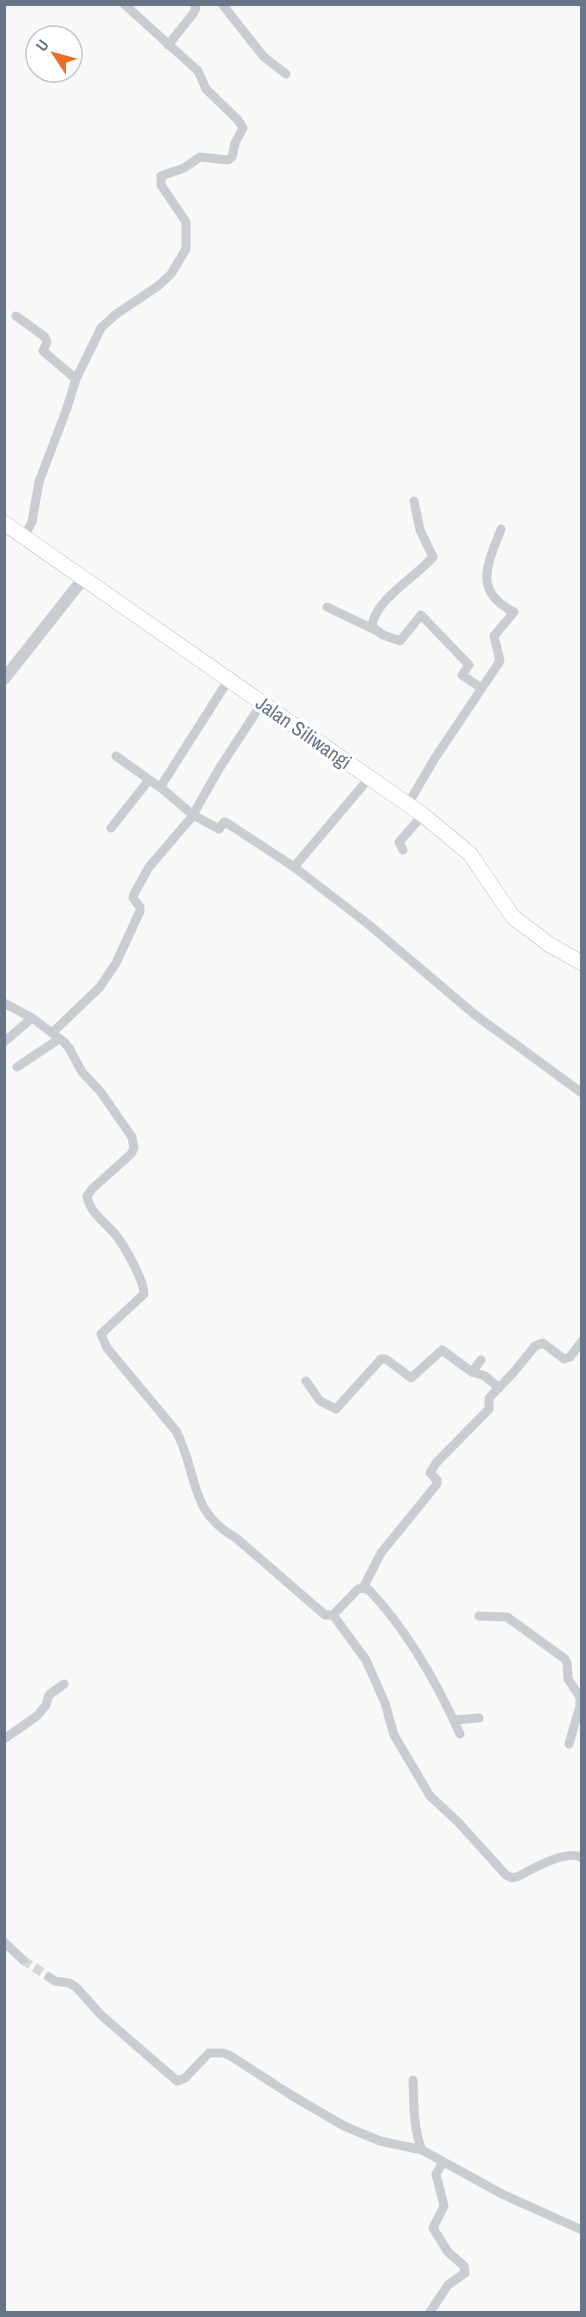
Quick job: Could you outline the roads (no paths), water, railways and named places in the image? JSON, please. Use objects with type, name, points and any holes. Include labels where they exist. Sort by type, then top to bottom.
[{"type":"main road","name":"Jalan Siliwangi","points":[[4,523],[423,815],[474,859],[513,916],[550,945],[582,963]]},
{"type":"street","points":[[24,537],[32,522],[39,482],[76,379],[100,328],[158,286],[171,274],[186,249],[186,222],[161,185],[161,176],[184,168],[200,157],[228,160],[232,157],[235,143],[243,128],[238,120],[206,89],[198,71],[124,4]]},
{"type":"street","points":[[168,45],[193,14],[196,8],[194,4]]},
{"type":"street","points":[[222,4],[264,57],[286,74]]},
{"type":"street","points":[[16,316],[45,336],[47,342],[43,351],[76,379]]},
{"type":"street","points":[[374,629],[374,618],[392,594],[417,574],[433,557],[420,531],[414,501]]},
{"type":"street","points":[[408,804],[500,662],[494,642],[495,632],[514,612],[495,601],[487,586],[488,567],[501,529]]},
{"type":"street","points":[[4,672],[81,577]]},
{"type":"street","points":[[4,679],[81,577]]},
{"type":"street","points":[[327,607],[400,641],[421,615],[469,665],[462,675],[482,688]]},
{"type":"street","points":[[159,786],[229,679]]},
{"type":"street","points":[[17,1067],[56,1036],[96,992],[116,963],[140,911],[134,894],[149,867],[182,831],[219,768],[262,703]]},
{"type":"street","points":[[116,756],[159,786],[193,815],[219,829],[224,822],[227,823],[294,867],[368,924],[474,1014],[582,1093]]},
{"type":"street","points":[[294,867],[370,777]]},
{"type":"street","points":[[111,828],[149,780]]},
{"type":"street","points":[[403,850],[399,842],[423,815]]},
{"type":"street","points":[[4,1003],[32,1018],[56,1036],[74,1056],[82,1072],[100,1091],[132,1137],[134,1148],[129,1157],[87,1196],[91,1210],[117,1236],[144,1288],[144,1294],[140,1300],[103,1330],[102,1340],[176,1431],[184,1446],[192,1478],[202,1504],[215,1524],[236,1538],[325,1615],[333,1615],[358,1589],[369,1590],[400,1629],[427,1670],[460,1734]]},
{"type":"street","points":[[4,1041],[32,1018]]},
{"type":"street","points":[[363,1588],[381,1553],[437,1484],[437,1480],[430,1471],[489,1409],[489,1398],[537,1343],[543,1343],[564,1359],[570,1357],[582,1341]]},
{"type":"street","points":[[306,1382],[320,1401],[336,1409],[383,1359],[411,1377],[442,1350],[499,1388]]},
{"type":"street","points":[[472,1372],[481,1360]]},
{"type":"street","points":[[333,1615],[366,1660],[385,1703],[394,1736],[430,1796],[458,1822],[506,1875],[512,1878],[519,1876],[566,1855],[577,1854],[582,1858]]},
{"type":"street","points":[[479,1616],[507,1617],[565,1659],[568,1679],[581,1696],[579,1714],[569,1744]]},
{"type":"street","points":[[4,1739],[37,1716],[46,1705],[49,1695],[64,1684]]},
{"type":"street","points":[[454,1720],[479,1718]]},
{"type":"street","points":[[4,1942],[23,1960]]},
{"type":"street","points":[[49,1977],[76,1987],[101,2015],[177,2081],[185,2078],[209,2053],[222,2053],[344,2126],[380,2141],[422,2150],[502,2194],[582,2230]]},
{"type":"street","points":[[413,2080],[415,2124],[422,2150]]},
{"type":"street","points":[[430,2313],[448,2285],[465,2273],[464,2266],[448,2253],[434,2231],[434,2224],[444,2206],[436,2174],[443,2162]]},
{"type":"tunnel","points":[[23,1960],[49,1977]]}]
